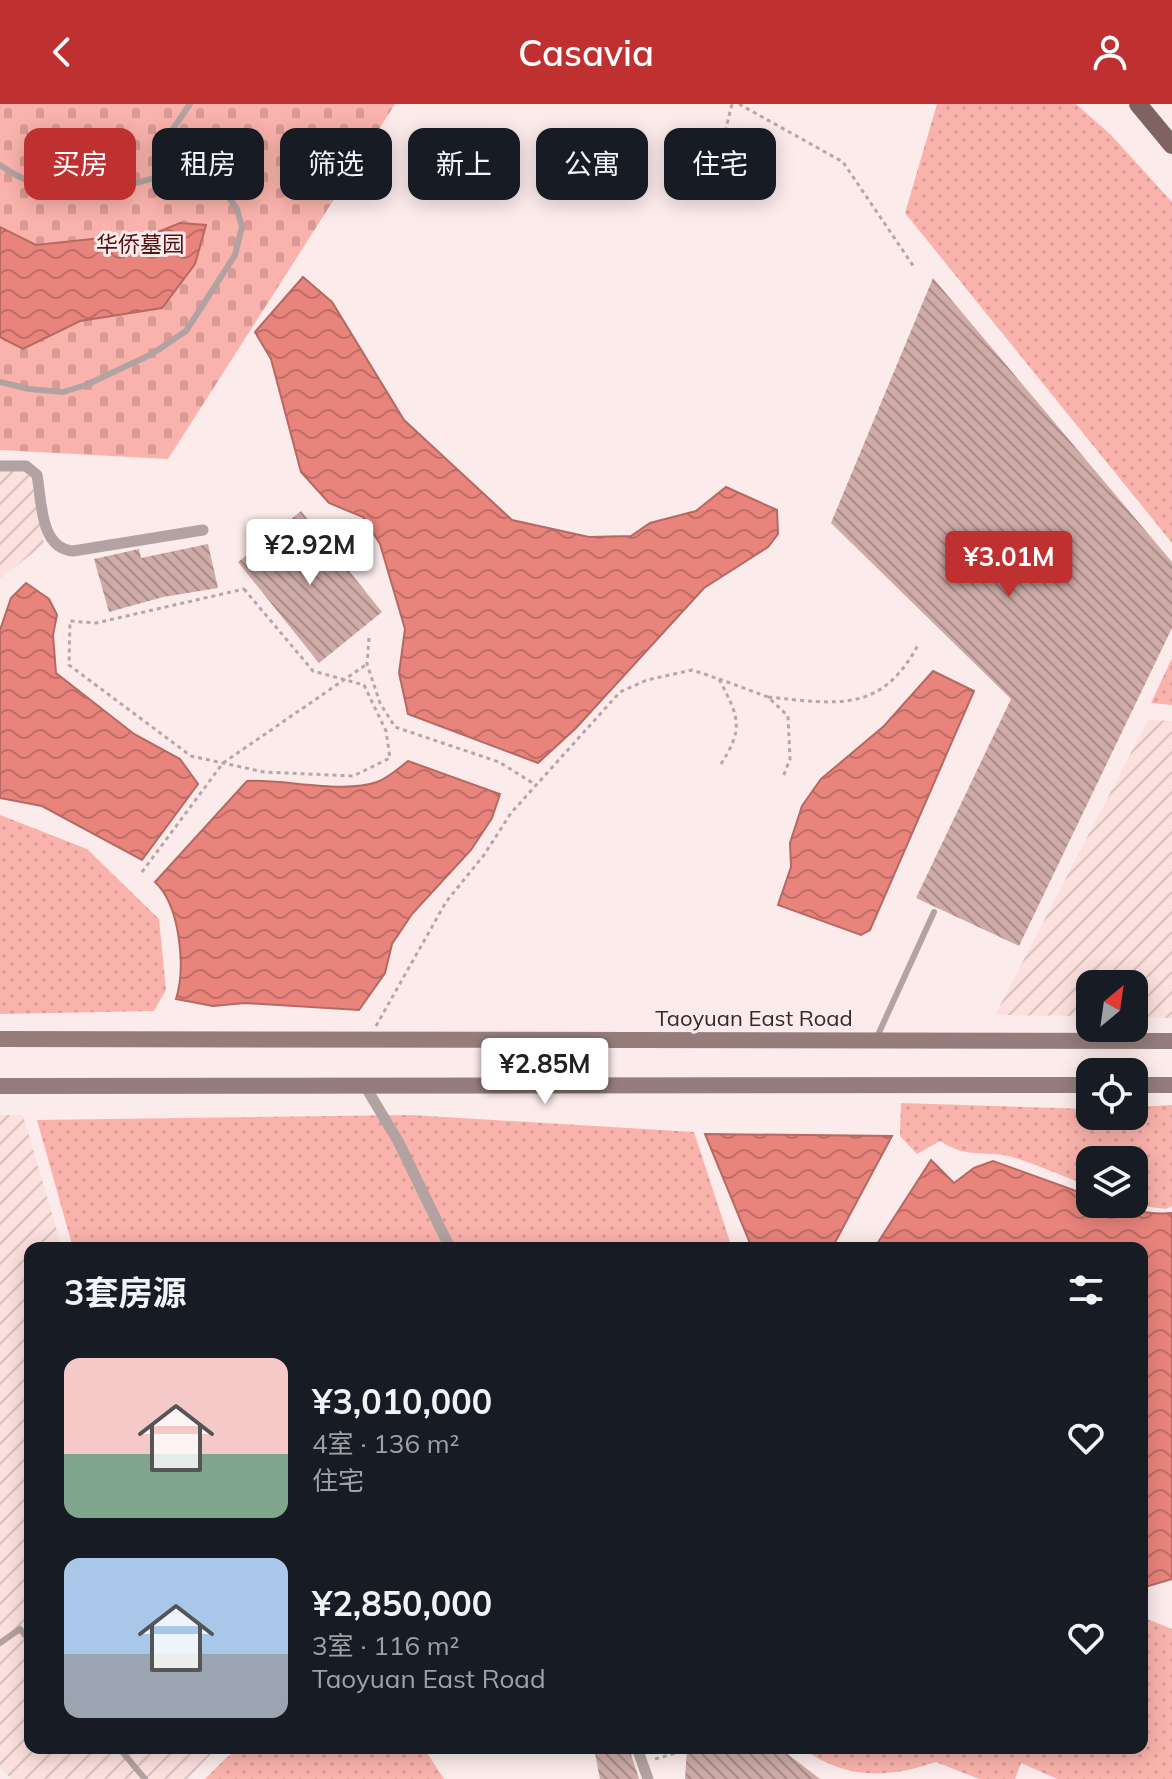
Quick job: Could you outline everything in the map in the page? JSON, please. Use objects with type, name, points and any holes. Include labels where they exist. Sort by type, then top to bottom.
[{"type":"main road","points":[[1138,104],[1172,145]]},
{"type":"main road","name":"Taoyuan East Road","points":[[0,1039],[1172,1041]]},
{"type":"main road","points":[[0,1086],[1076,1085]]},
{"type":"main road","points":[[1148,1085],[1172,1085]]},
{"type":"street","points":[[0,466],[26,466],[37,475],[50,540],[59,550],[73,551],[203,530]]},
{"type":"street","points":[[365,1086],[398,1141],[447,1242]]},
{"type":"street","points":[[640,1754],[648,1779]]},
{"type":"lane","points":[[174,128],[190,104]]},
{"type":"lane","points":[[0,165],[15,176],[50,189],[82,193],[118,190],[152,179]]},
{"type":"lane","points":[[0,382],[29,389],[63,392],[75,389],[152,354],[186,331],[235,255],[242,227],[231,200]]},
{"type":"lane","points":[[876,1041],[934,912]]},
{"type":"lane","points":[[0,1643],[20,1629],[24,1634]]},
{"type":"lane","points":[[124,1754],[145,1779]]},
{"type":"path","points":[[726,128],[732,104]]},
{"type":"path","points":[[739,104],[806,138],[843,162],[914,267]]},
{"type":"path","points":[[244,589],[313,671],[364,685],[386,731],[390,758],[353,776],[264,772],[223,763],[191,756],[69,665],[70,621],[96,623],[244,589]]},
{"type":"path","points":[[369,638],[367,664],[380,703],[395,727],[499,762],[536,785]]},
{"type":"path","points":[[369,1039],[446,902],[484,855],[511,813],[620,692],[647,680],[692,670],[768,697],[813,701],[855,700],[882,691],[905,670],[919,643]]},
{"type":"path","points":[[142,872],[223,763],[367,664]]},
{"type":"path","points":[[719,679],[733,706],[736,740],[719,767]]},
{"type":"path","points":[[768,697],[788,716],[790,759],[783,777]]},
{"type":"path","points":[[644,1763],[674,1754]]},
{"type":"shaded area","points":[[18,469],[31,477],[44,544],[0,579],[0,472]]},
{"type":"shaded area","points":[[1148,720],[1172,721],[1172,1018],[1148,1017],[1148,970],[1076,970],[1076,1016],[995,1015]]},
{"type":"shaded area","points":[[0,1115],[23,1115],[60,1242],[24,1242],[24,1754],[211,1754],[187,1779],[12,1779],[0,1768]]},
{"type":"green space","name":"华侨墓园","points":[[0,104],[395,104],[380,128],[280,128],[280,200],[334,200],[168,459],[0,450]]},
{"type":"green space","points":[[937,104],[1076,104],[1111,135],[1172,202],[1172,543],[905,213]]},
{"type":"green space","points":[[1172,658],[1172,705],[1151,703]]},
{"type":"green space","points":[[0,815],[87,849],[159,919],[166,990],[154,1011],[0,1014]]},
{"type":"green space","points":[[901,1103],[1076,1109],[1076,1130],[1148,1130],[1148,1106],[1172,1105],[1172,1206],[1166,1209],[1148,1207],[1148,1146],[1076,1146],[1076,1181],[1019,1159],[960,1151],[940,1141],[917,1154],[900,1136]]},
{"type":"green space","points":[[411,1115],[694,1132],[730,1242],[71,1242],[37,1120]]},
{"type":"green space","points":[[1148,1619],[1172,1629],[1172,1779],[1057,1779],[1021,1763],[1015,1779],[979,1779],[936,1762],[900,1771],[866,1773],[834,1766],[812,1754],[1148,1754]]},
{"type":"green space","points":[[232,1754],[428,1754],[444,1779],[205,1779]]},
{"type":"water","points":[[180,223],[206,225],[195,264],[162,308],[80,321],[23,349],[0,337],[0,227],[36,245],[158,232]]},
{"type":"water","points":[[303,277],[332,302],[404,420],[512,520],[589,537],[631,536],[650,523],[696,511],[726,487],[777,510],[778,534],[768,547],[704,588],[576,728],[538,763],[408,714],[399,673],[405,629],[380,544],[363,517],[329,503],[301,472],[271,359],[255,332]]},
{"type":"water","points":[[26,583],[49,599],[57,615],[53,635],[56,673],[134,734],[180,759],[198,784],[142,860],[42,806],[0,798],[0,630],[11,598]]},
{"type":"water","points":[[933,671],[974,691],[870,930],[861,935],[778,905],[791,867],[790,843],[802,806],[821,779],[884,726]]},
{"type":"water","points":[[408,761],[500,794],[492,818],[471,850],[412,914],[392,944],[385,973],[359,1010],[245,1003],[213,1006],[176,999],[180,970],[179,937],[170,905],[155,882],[247,781],[348,787],[377,782]]},
{"type":"water","points":[[705,1134],[892,1136],[835,1242],[750,1242]]},
{"type":"water","points":[[931,1160],[954,1183],[974,1168],[993,1161],[1076,1191],[1076,1218],[1148,1218],[1148,1213],[1172,1213],[1172,1579],[1148,1586],[1148,1242],[878,1242]]},
{"type":"building","points":[[933,278],[1172,562],[1172,628],[1019,946],[916,898],[1011,699],[831,523]]},
{"type":"building","points":[[301,511],[382,612],[319,663],[238,562]]},
{"type":"building","points":[[208,544],[218,588],[163,597],[109,612],[94,559],[139,549],[141,558]]},
{"type":"building","points":[[595,1754],[631,1754],[639,1779],[600,1779]]},
{"type":"building","points":[[687,1754],[788,1754],[820,1779],[685,1779]]}]
